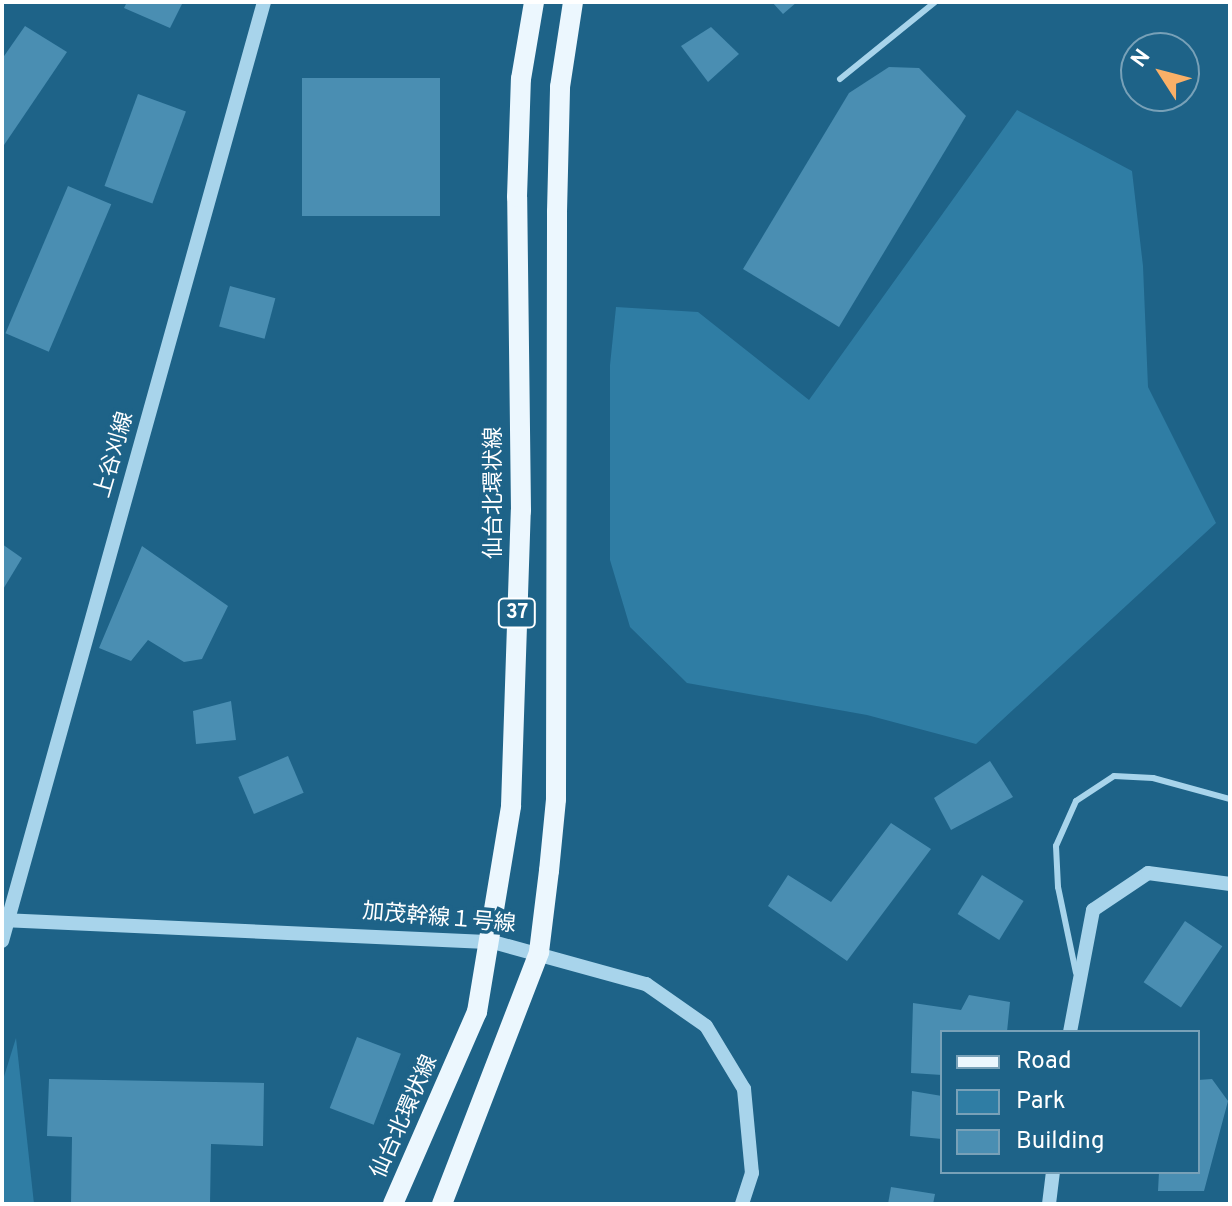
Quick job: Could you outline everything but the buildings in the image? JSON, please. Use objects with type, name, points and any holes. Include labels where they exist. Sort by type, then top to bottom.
[{"type":"main road","name":"仙台北環状線","points":[[393,1204],[477,1012],[493,942],[511,806],[521,511],[517,183],[521,79],[534,2]]},
{"type":"main road","name":"37","points":[[442,1204],[539,952],[556,799],[557,212],[560,87],[573,2]]},
{"type":"street","name":"上谷刈線","points":[[2,941],[5,920],[264,2]]},
{"type":"street","points":[[1070,1030],[1077,976],[1093,910],[1148,873],[1230,884]]},
{"type":"street","name":"加茂幹線１号線","points":[[5,920],[493,942],[539,952],[646,984],[706,1026],[744,1089],[752,1173],[742,1204]]},
{"type":"street","points":[[1049,1204],[1053,1174]]},
{"type":"lane","points":[[840,79],[935,2]]},
{"type":"lane","points":[[1077,976],[1058,887],[1056,846],[1076,801],[1114,776],[1153,778],[1230,799]]},
{"type":"green space","points":[[1017,110],[1132,171],[1143,266],[1148,387],[1216,523],[976,744],[867,715],[687,683],[630,627],[610,560],[610,365],[616,307],[698,312],[809,400]]},
{"type":"green space","points":[[16,1038],[34,1204],[2,1204],[2,1083]]}]
